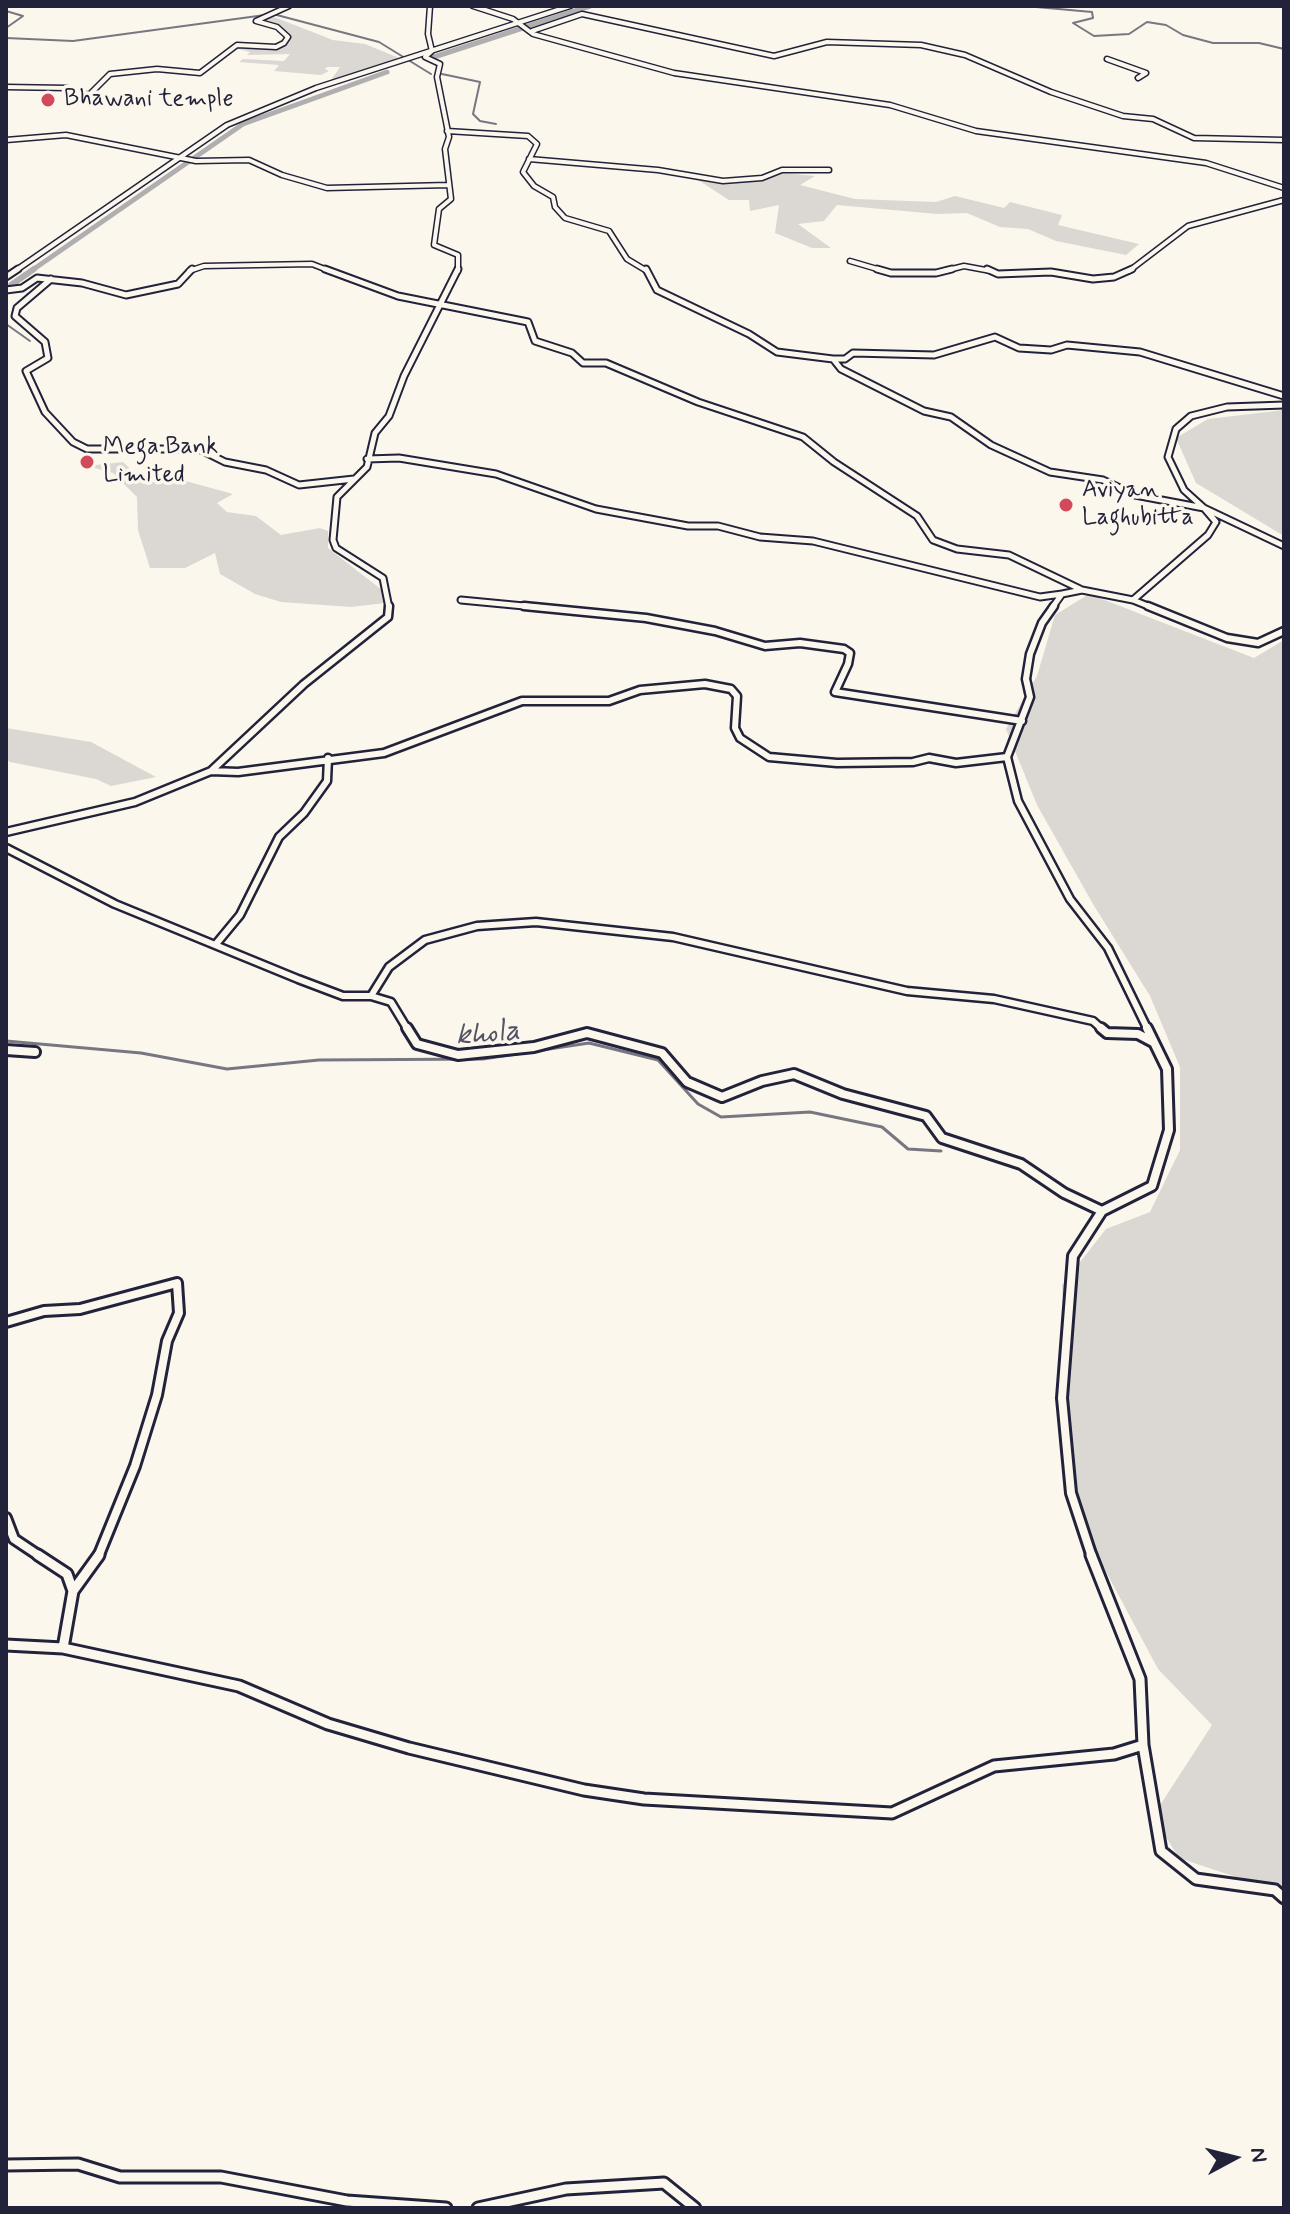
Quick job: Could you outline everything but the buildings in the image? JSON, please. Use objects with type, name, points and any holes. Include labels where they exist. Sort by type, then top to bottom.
[{"type":"street","points":[[6,87],[67,88],[89,95],[110,74],[157,69],[200,73],[237,45],[276,47],[284,43],[288,37],[277,27],[256,21],[289,6]]},
{"type":"street","points":[[430,6],[428,34],[432,51]]},
{"type":"street","points":[[473,6],[547,39],[674,73],[890,105],[976,131],[1206,163],[1284,188]]},
{"type":"street","points":[[551,6],[562,9]]},
{"type":"street","points":[[6,277],[227,125],[269,105],[570,6]]},
{"type":"street","points":[[530,30],[582,14],[774,56],[827,42],[898,47],[921,45],[965,55],[1051,92],[1123,116],[1153,119],[1194,138],[1284,140]]},
{"type":"street","points":[[6,832],[135,802],[211,771],[304,684],[388,617],[389,600],[383,578],[336,548],[333,540],[337,497],[367,467],[375,433],[389,416],[404,376],[458,270],[458,255],[434,245],[439,209],[451,199],[447,131],[437,77],[440,64],[425,57],[432,51]]},
{"type":"street","points":[[1107,59],[1146,73],[1138,78]]},
{"type":"street","points":[[447,131],[528,136],[537,144],[523,172],[534,186],[553,197],[555,207],[565,218],[609,231],[627,259],[645,267],[657,290],[749,334],[777,352],[833,359],[845,359],[853,353],[934,355],[995,337],[1019,348],[1051,350],[1067,345],[1140,352],[1208,370],[1284,396]]},
{"type":"street","points":[[6,140],[66,135],[196,161],[249,160],[273,168],[282,175],[298,177],[327,188],[448,185]]},
{"type":"street","points":[[529,159],[658,170],[723,181],[762,178],[782,170],[829,170]]},
{"type":"street","points":[[850,261],[891,273],[936,273],[964,266],[983,267],[998,274],[1051,272],[1093,279],[1114,277],[1131,270],[1188,226],[1207,218],[1284,200]]},
{"type":"street","points":[[6,290],[22,288],[37,278],[126,295],[178,284],[191,269],[204,266],[312,264],[398,296],[528,322],[535,341],[572,353],[583,363],[606,363],[698,402],[803,437],[834,462],[917,516],[933,540],[957,549],[1009,555],[1082,590],[1133,600],[1227,638],[1258,643],[1284,631]]},
{"type":"street","points":[[51,279],[17,308],[15,316],[45,342],[48,358],[26,371],[45,412],[73,442],[87,449],[199,449],[225,462],[266,470],[299,485],[354,479]]},
{"type":"street","points":[[833,359],[841,369],[924,411],[951,417],[991,445],[1050,472],[1103,480],[1135,495],[1204,508],[1284,546]]},
{"type":"street","points":[[1133,600],[1208,535],[1216,522],[1184,490],[1168,457],[1176,429],[1191,416],[1204,411],[1284,405]]},
{"type":"street","points":[[367,459],[399,458],[496,474],[596,509],[688,526],[718,526],[760,537],[813,541],[1040,597],[1082,590]]},
{"type":"street","points":[[1062,594],[1042,623],[1030,654],[1026,679],[1030,697],[1007,757],[1018,801],[1070,899],[1108,948],[1158,1045],[1167,1069],[1169,1130],[1152,1186],[1102,1211],[1073,1256],[1062,1398],[1071,1493],[1104,1594],[1140,1679],[1143,1745],[1161,1851],[1196,1879],[1275,1890],[1284,1898]]},
{"type":"street","points":[[461,600],[646,618],[715,631],[765,646],[800,643],[844,649],[850,653],[848,664],[835,692],[1022,721]]},
{"type":"street","points":[[211,771],[238,772],[384,753],[522,701],[609,701],[640,690],[705,684],[731,689],[737,696],[735,728],[740,738],[769,757],[837,763],[913,762],[929,758],[956,763],[1007,757]]},
{"type":"street","points":[[216,944],[240,915],[279,837],[304,813],[327,781],[328,758]]},
{"type":"street","points":[[6,848],[115,904],[343,996],[371,996],[391,1002],[417,1044],[458,1055],[534,1047],[587,1033],[662,1053],[687,1082],[722,1097],[762,1081],[794,1074],[843,1094],[926,1116],[942,1138],[1021,1164],[1064,1193],[1102,1211]]},
{"type":"street","points":[[371,996],[389,967],[425,940],[477,926],[536,922],[673,937],[907,991],[994,999],[1093,1021],[1107,1033],[1138,1034],[1158,1045]]},
{"type":"street","points":[[6,1050],[35,1052]]},
{"type":"street","points":[[6,1322],[44,1311],[80,1309],[177,1283],[179,1313],[167,1341],[157,1395],[135,1466],[102,1551],[73,1591],[63,1648]]},
{"type":"street","points":[[6,1518],[14,1539],[67,1574],[73,1591]]},
{"type":"street","points":[[6,1645],[63,1648],[239,1686],[328,1724],[409,1748],[584,1790],[644,1799],[892,1813],[994,1766],[1071,1760],[1143,1745]]},
{"type":"street","points":[[6,2165],[78,2164],[120,2177],[221,2177],[347,2201],[446,2208]]},
{"type":"street","points":[[478,2208],[566,2189],[664,2183],[695,2208]]},
{"type":"shaded area","points":[[274,17],[333,40],[365,44],[399,58],[335,81],[331,80],[340,67],[327,67],[325,69],[329,71],[321,75],[274,71],[279,65],[239,62],[243,59],[284,61],[290,54],[247,55],[250,52],[235,48],[276,47],[285,43],[291,35],[261,21]]},
{"type":"shaded area","points":[[783,173],[815,176],[800,185],[855,199],[936,202],[955,196],[1004,208],[1010,202],[1062,215],[1058,225],[1139,244],[1126,255],[1056,241],[1028,229],[1000,227],[967,213],[937,214],[837,205],[824,221],[798,224],[831,248],[812,248],[775,233],[779,205],[750,211],[749,200],[729,200],[698,180],[751,181]]},
{"type":"shaded area","points":[[1284,410],[1284,536],[1196,483],[1176,438],[1208,419]]},
{"type":"shaded area","points":[[123,462],[146,484],[171,477],[233,494],[217,503],[227,512],[256,516],[281,535],[320,528],[328,531],[328,548],[382,590],[385,603],[351,607],[281,602],[255,594],[220,574],[215,553],[185,568],[150,568],[138,530],[137,497],[113,473],[87,466]]},
{"type":"shaded area","points":[[1089,594],[1254,658],[1284,640],[1284,1893],[1179,1858],[1153,1816],[1212,1725],[1158,1669],[1072,1508],[1062,1285],[1106,1229],[1150,1212],[1180,1150],[1180,1067],[1150,996],[1037,805],[1006,729],[1037,676],[1055,615]]},
{"type":"shaded area","points":[[6,728],[91,742],[156,777],[111,786],[96,779],[10,762],[6,759]]},
{"type":"waterway","points":[[434,57],[590,6]]},
{"type":"waterway","points":[[1025,6],[1092,12],[1093,18],[1073,23],[1094,36],[1129,34],[1147,22],[1166,25],[1183,35],[1213,43],[1259,43],[1284,49]]},
{"type":"waterway","points":[[6,11],[23,16],[6,28]]},
{"type":"waterway","points":[[273,14],[379,42],[431,74]]},
{"type":"waterway","points":[[6,38],[73,41],[265,15]]},
{"type":"waterway","points":[[31,271],[243,124],[387,72]]},
{"type":"waterway","points":[[442,74],[480,82],[473,114],[480,121],[496,124]]},
{"type":"waterway","points":[[11,285],[34,269]]},
{"type":"waterway","points":[[6,324],[30,341]]},
{"type":"waterway","name":"khola","points":[[6,1041],[141,1053],[227,1069],[319,1060],[483,1059],[589,1043],[658,1060],[698,1104],[721,1117],[810,1112],[882,1127],[908,1149],[941,1151]]},
{"type":"place","name":"Bhawani temple","points":[[48,100]]},
{"type":"place","name":"Mega Bank Limited","points":[[87,462]]},
{"type":"place","name":"Aviyan Laghubitta","points":[[1066,505]]}]
